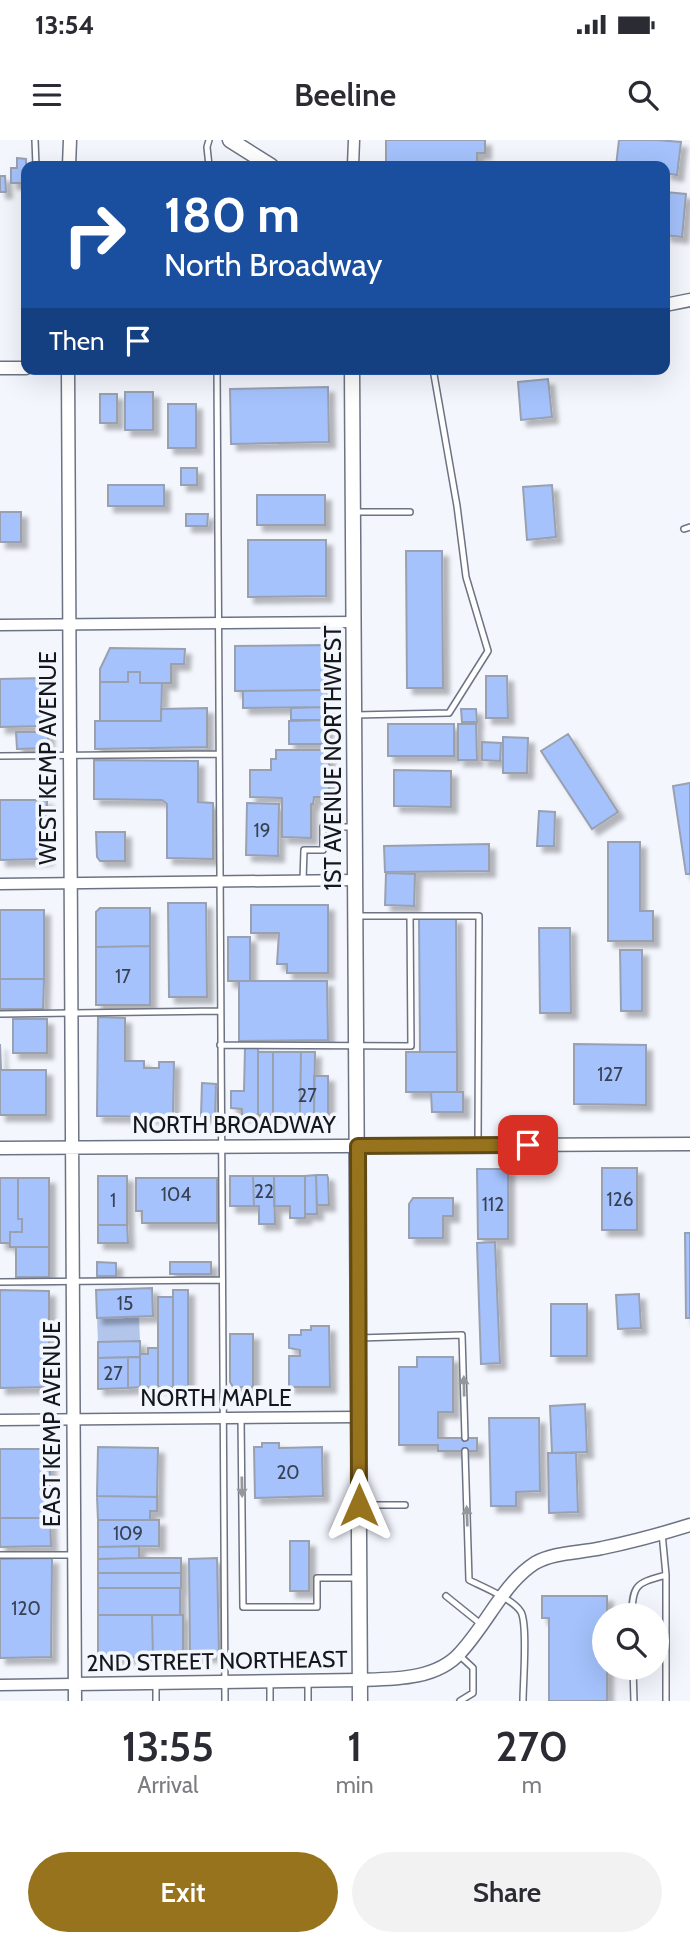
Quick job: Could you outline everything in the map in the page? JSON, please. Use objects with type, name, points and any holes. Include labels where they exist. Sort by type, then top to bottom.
[{"type":"main road","points":[[230,140],[263,161]]},
{"type":"main road","name":"1ST AVENUE NORTHWEST","points":[[352,375],[360,1701]]},
{"type":"street","points":[[69,161],[70,140]]},
{"type":"street","points":[[353,161],[354,140]]},
{"type":"street","points":[[670,304],[690,300]]},
{"type":"street","points":[[0,368],[21,368]]},
{"type":"street","name":"WEST KEMP AVENUE","points":[[68,375],[71,1147]]},
{"type":"street","points":[[0,625],[355,622]]},
{"type":"street","points":[[0,884],[356,880]]},
{"type":"street","name":"NORTH BROADWAY","points":[[0,1148],[690,1144]]},
{"type":"street","name":"EAST KEMP AVENUE","points":[[71,1147],[75,1701]]},
{"type":"street","name":"NORTH MAPLE","points":[[0,1420],[358,1418]]},
{"type":"street","points":[[359,1680],[406,1678],[442,1667],[459,1655],[502,1596],[522,1572],[536,1562],[612,1546],[690,1525]]},
{"type":"street","name":"2ND STREET NORTHEAST","points":[[75,1684],[359,1680]]},
{"type":"street","points":[[0,1685],[75,1684]]},
{"type":"lane","points":[[35,140],[36,161]]},
{"type":"lane","points":[[208,161],[209,140]]},
{"type":"lane","points":[[217,375],[225,1701]]},
{"type":"lane","points":[[355,715],[449,713],[488,651],[466,577],[457,506],[434,375]]},
{"type":"lane","points":[[354,512],[410,512]]},
{"type":"lane","points":[[0,756],[219,754]]},
{"type":"lane","points":[[303,881],[304,850],[323,850],[323,827],[356,827]]},
{"type":"lane","points":[[356,916],[479,916],[478,1145]]},
{"type":"lane","points":[[220,1045],[411,1046],[410,916]]},
{"type":"lane","points":[[0,1014],[220,1011]]},
{"type":"lane","points":[[0,1282],[222,1280]]},
{"type":"lane","points":[[358,1338],[462,1335],[465,1438]]},
{"type":"lane","points":[[241,1418],[243,1607],[317,1606],[317,1578],[359,1578]]},
{"type":"lane","points":[[465,1451],[469,1580],[502,1596],[521,1611],[524,1624],[523,1701]]},
{"type":"lane","points":[[359,1505],[405,1505]]},
{"type":"lane","points":[[662,1533],[666,1575],[666,1701]]},
{"type":"lane","points":[[0,1555],[74,1555]]},
{"type":"lane","points":[[632,1603],[636,1588],[643,1582],[666,1575]]},
{"type":"lane","points":[[446,1596],[482,1625]]},
{"type":"lane","points":[[459,1655],[473,1668],[473,1693],[460,1701]]},
{"type":"lane","points":[[633,1680],[634,1701]]},
{"type":"lane","points":[[270,1681],[270,1701]]},
{"type":"lane","points":[[308,1681],[308,1701]]},
{"type":"lane","points":[[156,1684],[156,1701]]},
{"type":"shaded area","points":[[139,1317],[140,1341],[98,1342],[97,1318]]},
{"type":"building","points":[[386,140],[485,140],[485,153],[477,153],[477,161],[386,161]]},
{"type":"building","points":[[619,140],[681,142],[677,175],[670,174],[670,161],[617,161]]},
{"type":"building","points":[[17,158],[26,159],[21,161],[21,183],[11,183],[11,168],[17,168]]},
{"type":"building","points":[[0,176],[5,176],[6,192],[0,192]]},
{"type":"building","points":[[670,192],[686,194],[682,237],[670,236]]},
{"type":"building","points":[[548,379],[552,417],[521,420],[518,382]]},
{"type":"building","points":[[328,387],[329,442],[231,444],[230,389]]},
{"type":"building","points":[[125,392],[153,392],[153,430],[125,430]]},
{"type":"building","points":[[100,394],[117,394],[117,423],[100,423]]},
{"type":"building","points":[[168,404],[196,404],[196,448],[168,448]]},
{"type":"building","points":[[181,468],[197,468],[197,485],[181,485]]},
{"type":"building","points":[[108,485],[164,485],[164,506],[108,506]]},
{"type":"building","points":[[552,485],[556,537],[527,540],[523,487]]},
{"type":"building","points":[[257,495],[325,495],[325,525],[257,525]]},
{"type":"building","points":[[0,512],[21,512],[21,542],[0,542]]},
{"type":"building","points":[[186,514],[208,514],[207,526],[186,526]]},
{"type":"building","points":[[248,540],[326,540],[326,596],[248,597]]},
{"type":"building","points":[[406,551],[442,551],[443,688],[407,688]]},
{"type":"building","points":[[326,645],[327,690],[235,691],[235,646]]},
{"type":"building","points":[[110,648],[185,649],[184,664],[171,664],[171,683],[140,683],[140,672],[128,672],[128,682],[100,682],[100,669]]},
{"type":"building","points":[[128,672],[140,672],[140,683],[162,683],[161,721],[100,721],[100,682],[128,682]]},
{"type":"building","points":[[486,676],[507,676],[508,718],[486,718]]},
{"type":"building","points":[[45,678],[46,726],[0,727],[0,679]]},
{"type":"building","points":[[327,690],[327,707],[243,708],[243,691]]},
{"type":"building","points":[[327,707],[327,720],[291,720],[291,708]]},
{"type":"building","points":[[207,708],[207,747],[95,749],[95,721],[161,721],[161,709]]},
{"type":"building","points":[[461,709],[476,709],[477,722],[462,722]]},
{"type":"building","points":[[327,720],[327,744],[289,744],[289,721]]},
{"type":"building","points":[[388,724],[454,724],[454,756],[388,756]]},
{"type":"building","points":[[458,724],[476,724],[477,760],[458,760]]},
{"type":"building","points":[[16,732],[48,732],[48,748],[17,749]]},
{"type":"building","points":[[568,734],[618,812],[592,829],[541,751]]},
{"type":"building","points":[[503,737],[528,738],[527,773],[503,773]]},
{"type":"building","points":[[482,742],[501,743],[500,761],[482,760]]},
{"type":"building","points":[[276,750],[329,750],[329,797],[314,797],[311,804],[311,838],[282,837],[282,798],[250,797],[250,770],[271,770],[271,759],[276,759]]},
{"type":"building","points":[[94,760],[198,761],[198,802],[213,803],[213,859],[167,858],[167,804],[162,800],[94,799]]},
{"type":"building","points":[[394,770],[451,771],[451,807],[394,806]]},
{"type":"building","points":[[690,783],[690,874],[686,874],[673,786]]},
{"type":"building","points":[[0,800],[47,800],[47,859],[0,860]]},
{"type":"building","points":[[247,803],[279,804],[278,856],[246,855]]},
{"type":"building","points":[[539,811],[555,812],[554,846],[537,846]]},
{"type":"building","points":[[96,832],[125,832],[125,861],[100,861],[97,857]]},
{"type":"building","points":[[608,842],[640,842],[640,911],[653,911],[653,941],[608,941]]},
{"type":"building","points":[[489,844],[489,871],[385,872],[384,846]]},
{"type":"building","points":[[386,873],[415,874],[414,906],[385,905]]},
{"type":"building","points":[[168,903],[206,903],[207,997],[169,997]]},
{"type":"building","points":[[251,905],[328,905],[328,973],[287,973],[287,964],[277,964],[279,933],[251,933]]},
{"type":"building","points":[[100,908],[150,908],[150,946],[96,947],[96,912]]},
{"type":"building","points":[[0,910],[44,910],[44,979],[0,979]]},
{"type":"building","points":[[419,918],[456,918],[457,1052],[420,1052]]},
{"type":"building","points":[[539,928],[570,928],[571,1013],[540,1013]]},
{"type":"building","points":[[228,937],[250,937],[250,981],[228,981]]},
{"type":"building","points":[[150,946],[150,1005],[96,1005],[96,947]]},
{"type":"building","points":[[620,950],[642,950],[642,1011],[621,1011]]},
{"type":"building","points":[[0,979],[44,979],[43,1009],[0,1009]]},
{"type":"building","points":[[239,981],[327,981],[328,1040],[239,1041]]},
{"type":"building","points":[[98,1017],[125,1018],[125,1061],[144,1061],[144,1068],[159,1068],[159,1062],[174,1062],[173,1117],[97,1116]]},
{"type":"building","points":[[13,1019],[47,1019],[47,1053],[13,1053]]},
{"type":"building","points":[[0,1044],[1,1070],[46,1070],[46,1115],[0,1115]]},
{"type":"building","points":[[574,1044],[646,1045],[646,1105],[574,1104]]},
{"type":"building","points":[[245,1048],[258,1048],[258,1115],[242,1115],[242,1109],[231,1108],[231,1091],[244,1091]]},
{"type":"building","points":[[258,1052],[273,1052],[273,1115],[258,1115]]},
{"type":"building","points":[[273,1052],[301,1052],[300,1115],[273,1115]]},
{"type":"building","points":[[301,1052],[315,1052],[314,1115],[300,1115]]},
{"type":"building","points":[[406,1052],[457,1052],[457,1092],[406,1092]]},
{"type":"building","points":[[314,1076],[328,1076],[328,1115],[314,1115]]},
{"type":"building","points":[[202,1083],[216,1084],[215,1117],[201,1116]]},
{"type":"building","points":[[431,1092],[463,1092],[463,1112],[432,1112]]},
{"type":"building","points":[[602,1168],[637,1168],[637,1230],[602,1230]]},
{"type":"building","points":[[477,1169],[508,1169],[508,1239],[478,1239]]},
{"type":"building","points":[[316,1175],[317,1214],[305,1214],[305,1176]]},
{"type":"building","points":[[316,1175],[327,1175],[329,1205],[317,1205]]},
{"type":"building","points":[[98,1176],[127,1176],[127,1225],[98,1225]]},
{"type":"building","points":[[230,1176],[253,1176],[254,1206],[230,1206]]},
{"type":"building","points":[[253,1176],[274,1176],[275,1224],[259,1224],[259,1206],[254,1206]]},
{"type":"building","points":[[274,1176],[305,1176],[305,1218],[290,1218],[290,1206],[274,1206]]},
{"type":"building","points":[[0,1178],[18,1178],[18,1219],[22,1219],[22,1232],[10,1232],[10,1243],[0,1243]]},
{"type":"building","points":[[18,1178],[49,1178],[49,1247],[10,1247],[10,1232],[22,1232],[22,1219],[18,1219]]},
{"type":"building","points":[[136,1178],[217,1178],[217,1223],[142,1223],[142,1211],[136,1211]]},
{"type":"building","points":[[413,1198],[453,1198],[453,1216],[443,1216],[443,1238],[409,1238],[409,1204]]},
{"type":"building","points":[[98,1225],[127,1225],[128,1243],[98,1243]]},
{"type":"building","points":[[685,1233],[690,1233],[690,1318],[686,1318]]},
{"type":"building","points":[[495,1242],[500,1363],[481,1364],[477,1243]]},
{"type":"building","points":[[16,1247],[49,1247],[49,1277],[16,1277]]},
{"type":"building","points":[[97,1262],[116,1263],[116,1276],[97,1276]]},
{"type":"building","points":[[170,1262],[211,1262],[211,1274],[170,1274]]},
{"type":"building","points":[[152,1288],[153,1316],[97,1318],[96,1290]]},
{"type":"building","points":[[0,1290],[49,1291],[49,1387],[0,1388]]},
{"type":"building","points":[[173,1290],[188,1290],[188,1387],[173,1387]]},
{"type":"building","points":[[639,1294],[641,1328],[618,1329],[616,1295]]},
{"type":"building","points":[[158,1297],[173,1297],[173,1387],[158,1387]]},
{"type":"building","points":[[551,1304],[587,1304],[587,1356],[551,1356]]},
{"type":"building","points":[[311,1326],[329,1326],[330,1387],[289,1387],[289,1356],[300,1356],[300,1350],[289,1348],[289,1335],[301,1335],[301,1330],[311,1330]]},
{"type":"building","points":[[230,1334],[253,1334],[253,1387],[233,1387],[230,1382]]},
{"type":"building","points":[[140,1341],[140,1357],[98,1358],[98,1342]]},
{"type":"building","points":[[148,1348],[158,1348],[158,1387],[140,1387],[140,1354],[148,1354]]},
{"type":"building","points":[[128,1357],[128,1388],[98,1389],[98,1358]]},
{"type":"building","points":[[128,1357],[140,1357],[140,1387],[128,1388]]},
{"type":"building","points":[[417,1357],[453,1357],[453,1412],[438,1412],[438,1438],[477,1438],[477,1451],[438,1451],[438,1445],[399,1445],[399,1367],[417,1367]]},
{"type":"building","points":[[585,1404],[587,1452],[552,1453],[550,1406]]},
{"type":"building","points":[[489,1418],[539,1418],[540,1491],[516,1492],[516,1506],[491,1506]]},
{"type":"building","points":[[262,1443],[279,1443],[279,1448],[322,1447],[323,1496],[255,1498],[254,1447],[262,1447]]},
{"type":"building","points":[[98,1447],[158,1448],[157,1497],[97,1496]]},
{"type":"building","points":[[0,1449],[45,1449],[50,1452],[50,1518],[0,1518]]},
{"type":"building","points":[[548,1453],[576,1453],[578,1512],[549,1513]]},
{"type":"building","points":[[97,1496],[157,1497],[157,1511],[150,1511],[150,1520],[98,1520]]},
{"type":"building","points":[[0,1518],[50,1518],[51,1546],[0,1547]]},
{"type":"building","points":[[98,1520],[159,1520],[159,1546],[98,1547]]},
{"type":"building","points":[[290,1541],[309,1541],[309,1591],[290,1591]]},
{"type":"building","points":[[139,1546],[139,1558],[98,1559],[98,1547]]},
{"type":"building","points":[[52,1558],[51,1657],[0,1658],[0,1559]]},
{"type":"building","points":[[181,1558],[181,1573],[98,1573],[98,1559]]},
{"type":"building","points":[[217,1558],[219,1656],[190,1656],[189,1559]]},
{"type":"building","points":[[98,1573],[181,1573],[181,1588],[98,1588]]},
{"type":"building","points":[[98,1588],[180,1588],[180,1615],[98,1615]]},
{"type":"building","points":[[542,1596],[607,1596],[607,1603],[592,1603],[592,1680],[607,1680],[607,1701],[549,1701],[549,1618],[542,1618]]},
{"type":"building","points":[[98,1615],[152,1615],[153,1657],[98,1658]]},
{"type":"building","points":[[152,1615],[183,1615],[183,1657],[153,1657]]},
{"type":"route","points":[[359,1505],[358,1146],[528,1145]]}]
